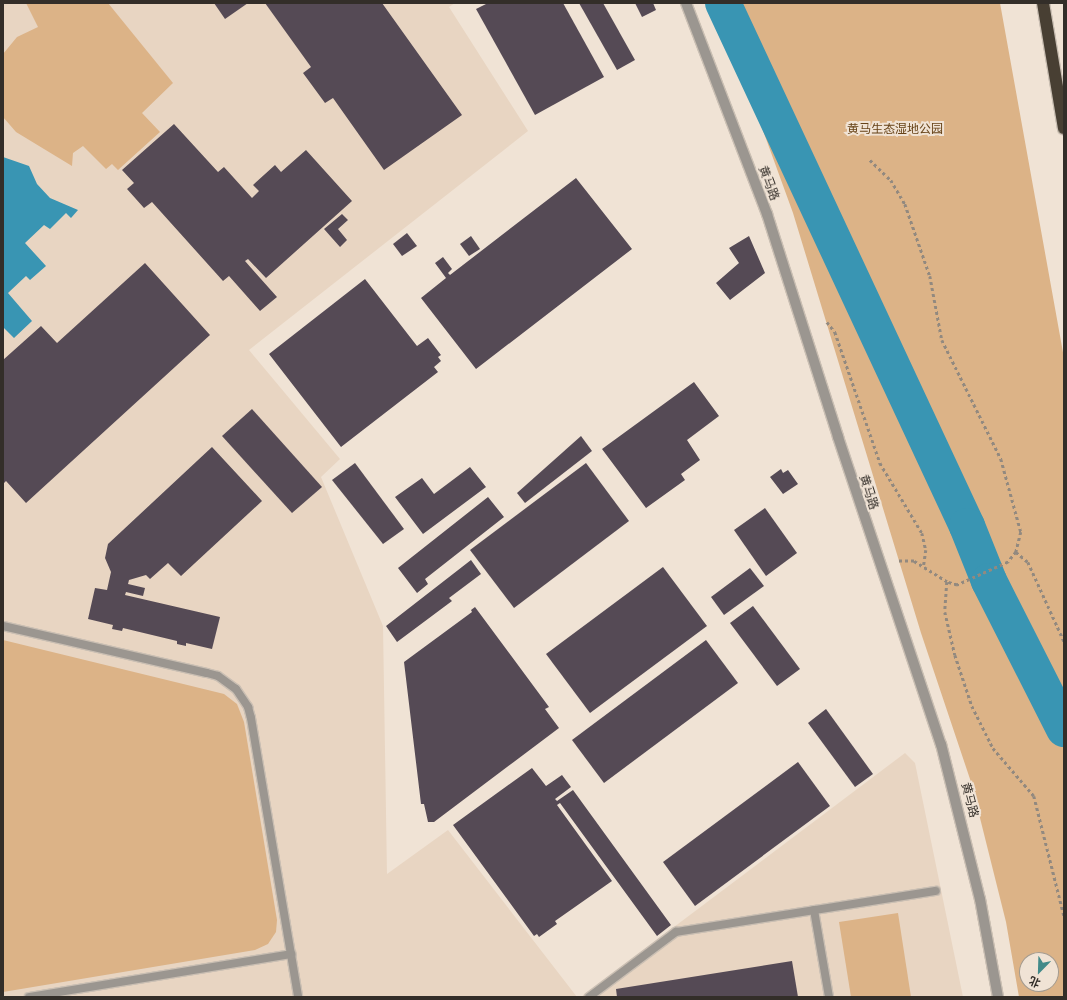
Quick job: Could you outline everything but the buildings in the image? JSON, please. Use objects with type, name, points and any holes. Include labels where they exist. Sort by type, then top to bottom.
[{"type":"highway","points":[[1042,3],[1064,128]]},
{"type":"street","name":"黄马路","points":[[686,3],[767,214],[880,565],[940,744],[963,825],[980,899],[998,997]]},
{"type":"lane","points":[[3,626],[207,673],[218,676],[236,689],[248,707],[251,718],[298,997]]},
{"type":"lane","points":[[589,997],[676,932],[936,891]]},
{"type":"lane","points":[[814,910],[829,997]]},
{"type":"lane","points":[[29,997],[290,954]]},
{"type":"path","points":[[870,160],[891,180],[905,204],[930,276],[942,340],[1001,459],[1021,532],[1016,552],[1008,562],[958,585],[947,582],[924,565],[914,561],[898,561],[880,565]]},
{"type":"path","points":[[827,322],[835,332],[880,463],[922,533],[926,550],[924,565]]},
{"type":"path","points":[[1016,552],[1028,562],[1064,641]]},
{"type":"path","points":[[947,582],[945,612],[955,655],[972,706],[993,748],[1034,796],[1064,915]]},
{"type":"shaded area","points":[[3,3],[455,3],[449,7],[528,131],[249,350],[340,459],[321,477],[383,626],[387,874],[448,830],[577,997],[3,997]]},
{"type":"shaded area","points":[[905,753],[915,763],[963,997],[581,997]]},
{"type":"green space","points":[[26,3],[108,3],[173,83],[142,113],[160,132],[118,170],[112,164],[106,169],[83,146],[73,153],[72,166],[16,132],[3,117],[3,54],[17,37],[38,27]]},
{"type":"green space","name":"黄马生态湿地公园","points":[[712,3],[1000,3],[1064,358],[1064,997],[1019,997],[1006,922],[971,782],[921,633],[793,213],[741,70]]},
{"type":"green space","points":[[3,640],[224,694],[237,704],[244,722],[277,920],[276,932],[268,944],[255,950],[3,992]]},
{"type":"green space","points":[[898,913],[911,997],[851,997],[839,922]]},
{"type":"water","points":[[3,157],[29,166],[37,184],[50,198],[78,210],[71,218],[66,213],[50,229],[44,225],[25,243],[46,266],[30,280],[26,276],[8,293],[32,321],[14,338],[3,327]]},
{"type":"waterway","points":[[723,3],[967,526],[989,581],[1064,729]]}]
